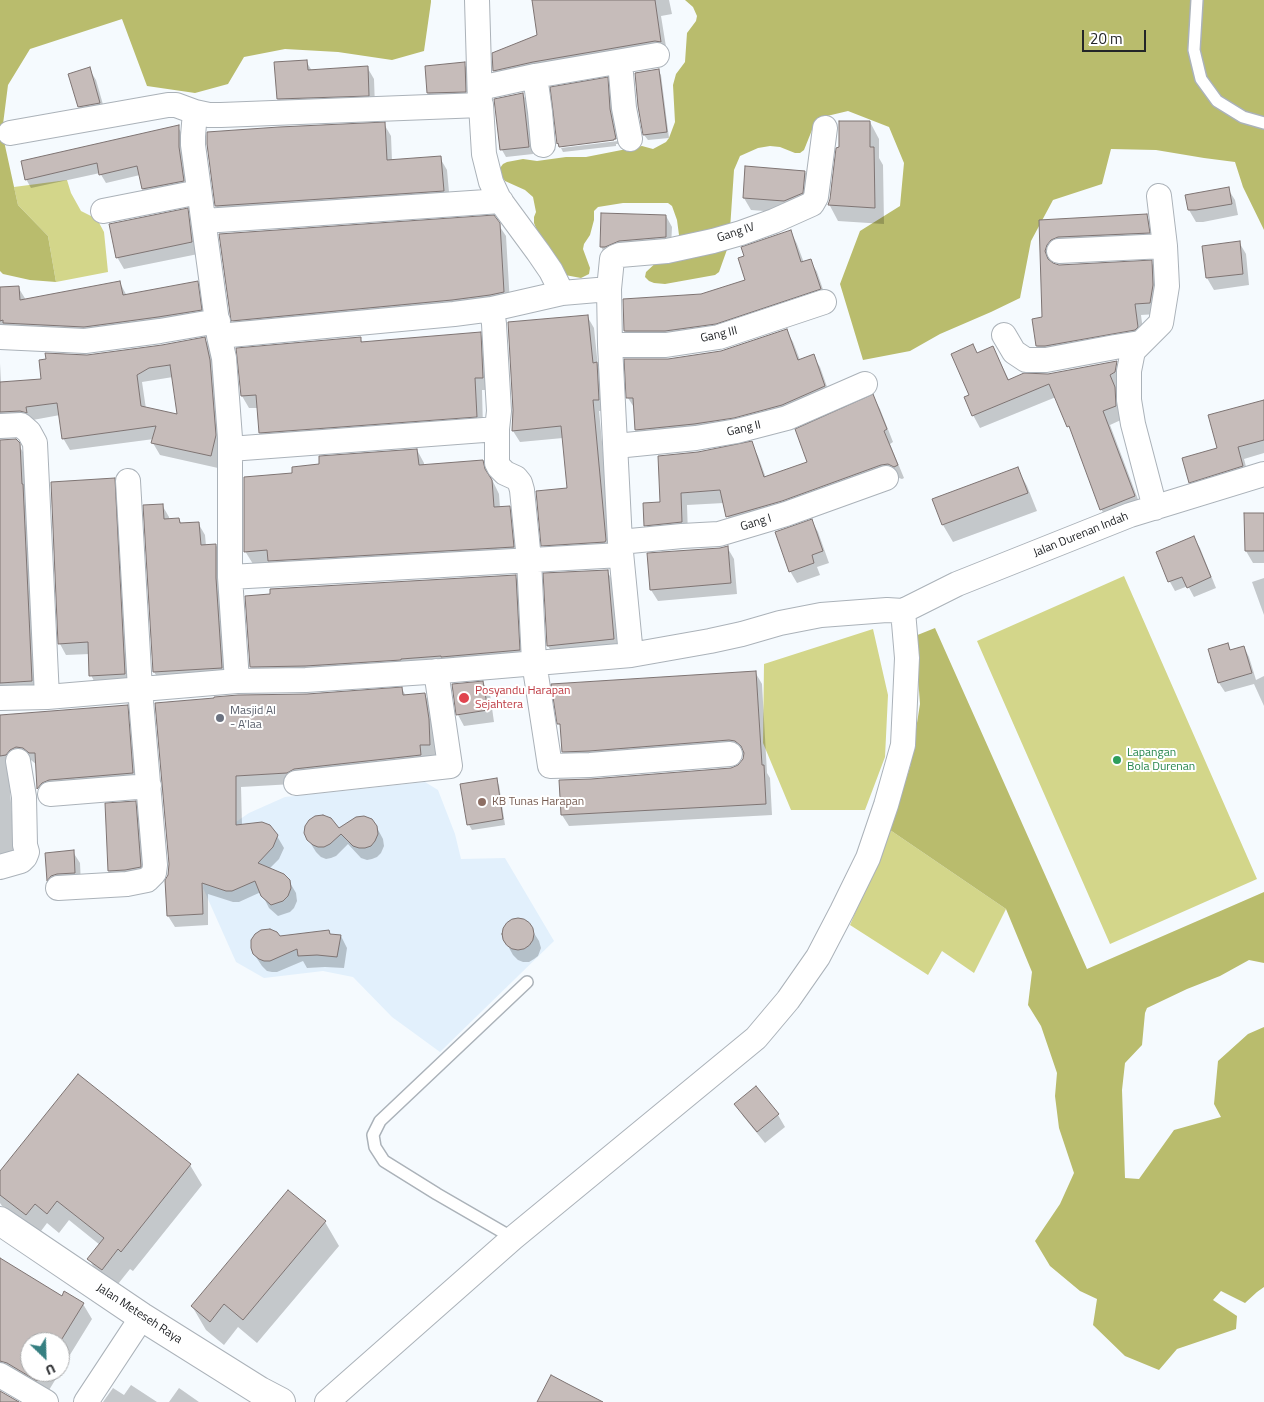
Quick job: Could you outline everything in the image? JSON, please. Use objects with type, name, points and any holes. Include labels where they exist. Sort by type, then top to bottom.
[{"type":"main road","name":"Jalan Meteseh Raya","points":[[0,1221],[142,1316],[260,1391],[281,1402]]},
{"type":"street","points":[[477,0],[484,154],[491,182],[501,201],[538,252],[562,293]]},
{"type":"street","points":[[10,133],[168,105],[176,105],[209,115],[221,115],[480,96],[535,76],[658,56]]},
{"type":"street","points":[[620,62],[624,108],[630,139]]},
{"type":"street","points":[[535,76],[543,145]]},
{"type":"street","points":[[195,112],[193,136],[224,358],[230,449],[230,577],[237,681]]},
{"type":"street","name":"Gang IV","points":[[609,290],[612,259],[614,256],[667,251],[713,241],[741,233],[812,204],[816,197],[825,128]]},
{"type":"street","points":[[103,210],[200,192]]},
{"type":"street","points":[[1155,508],[1136,438],[1129,400],[1129,370],[1133,350],[1161,323],[1167,286],[1165,246],[1159,196]]},
{"type":"street","points":[[204,222],[501,201]]},
{"type":"street","points":[[1059,250],[1165,246]]},
{"type":"street","points":[[0,337],[85,341],[160,331],[454,314],[492,309],[562,293],[609,290],[610,345],[621,548],[631,655]]},
{"type":"street","name":"Gang III","points":[[610,345],[666,344],[719,337],[824,302]]},
{"type":"street","points":[[492,309],[499,411],[497,463],[504,473],[516,478],[522,490],[529,560],[534,662],[550,766],[590,765],[730,754]]},
{"type":"street","points":[[1004,335],[1014,352],[1026,360],[1046,360],[1140,343]]},
{"type":"street","name":"Gang II","points":[[616,446],[696,438],[737,431],[787,418],[865,384]]},
{"type":"street","points":[[0,426],[21,425],[29,432],[35,443],[47,697]]},
{"type":"street","points":[[230,449],[497,429]]},
{"type":"street","name":"Jalan Durenan Indah","points":[[903,611],[957,584],[1130,515],[1264,474]]},
{"type":"street","name":"Gang I","points":[[230,577],[529,560],[621,548],[682,536],[719,534],[786,514],[886,478]]},
{"type":"street","points":[[58,888],[127,884],[147,880],[154,873],[156,865],[140,689],[128,481]]},
{"type":"street","points":[[0,698],[47,697],[237,681],[306,680],[631,655],[718,639],[780,623],[822,615],[887,610],[903,611],[907,658],[903,745],[886,805],[868,858],[818,956],[788,1000],[756,1038],[512,1238],[328,1402]]},
{"type":"street","points":[[296,783],[450,766],[436,671]]},
{"type":"street","points":[[0,867],[21,861],[27,852],[25,845],[24,796],[18,761]]},
{"type":"street","points":[[50,794],[149,786]]},
{"type":"street","points":[[86,1402],[142,1316]]},
{"type":"street","points":[[0,1375],[46,1402]]},
{"type":"lane","points":[[1197,0],[1194,50],[1201,79],[1217,101],[1243,117],[1264,123]]},
{"type":"lane","points":[[512,1238],[384,1161],[375,1147],[372,1135],[380,1121],[527,982]]},
{"type":"shaded area","points":[[425,782],[438,790],[455,834],[461,859],[505,858],[554,941],[440,1052],[392,1017],[353,977],[323,971],[264,978],[236,962],[203,888],[206,866],[202,845],[249,813],[285,797]]},
{"type":"green space","points":[[0,0],[431,0],[431,2],[424,51],[392,60],[338,52],[285,49],[244,57],[228,84],[195,93],[147,86],[122,19],[30,49],[8,85],[2,132],[18,205],[48,236],[56,282],[30,280],[3,274],[0,271]]},
{"type":"green space","points":[[685,0],[1264,0],[1264,230],[1243,187],[1235,162],[1156,150],[1111,149],[1102,184],[1053,200],[1031,241],[1020,298],[940,334],[910,351],[863,360],[840,284],[860,231],[900,206],[904,163],[889,127],[848,111],[827,116],[818,121],[804,150],[800,153],[770,146],[758,148],[740,156],[734,170],[729,244],[719,272],[715,275],[665,284],[649,281],[645,277],[646,272],[678,240],[677,220],[672,206],[668,203],[623,203],[598,207],[594,211],[590,235],[583,249],[590,268],[589,274],[581,278],[565,275],[538,233],[534,223],[536,212],[533,197],[525,190],[505,181],[499,173],[500,168],[507,162],[523,159],[537,161],[566,157],[586,157],[642,146],[653,149],[666,142],[675,122],[673,85],[676,74],[685,62],[687,33],[696,21],[697,16],[693,7]]},
{"type":"green space","points":[[67,180],[71,193],[81,211],[97,219],[104,232],[108,272],[56,282],[48,236],[18,205],[14,187]]},
{"type":"green space","name":"Lapangan Bola Durenan","points":[[1124,576],[1257,879],[1110,944],[977,641]]},
{"type":"green space","points":[[935,628],[1087,969],[1264,892],[1264,963],[1249,960],[1220,976],[1147,1008],[1142,1045],[1125,1063],[1122,1090],[1125,1178],[1139,1179],[1174,1130],[1221,1117],[1214,1104],[1218,1061],[1248,1034],[1264,1027],[1264,1287],[1245,1303],[1221,1291],[1213,1300],[1237,1316],[1236,1329],[1177,1349],[1159,1370],[1125,1356],[1093,1325],[1097,1299],[1080,1291],[1050,1266],[1035,1241],[1060,1204],[1074,1173],[1059,1128],[1055,1096],[1057,1073],[1041,1026],[1028,1005],[1032,972],[1006,909],[890,830],[910,767],[920,704],[915,636]]},
{"type":"green space","points":[[873,629],[888,695],[885,757],[865,810],[791,810],[763,743],[764,664]]},
{"type":"green space","points":[[890,830],[1006,909],[974,973],[942,951],[928,975],[850,925]]},
{"type":"building","points":[[532,0],[655,0],[661,42],[655,41],[533,62],[493,71],[492,53],[537,35]]},
{"type":"building","points":[[307,60],[308,70],[368,66],[369,96],[277,99],[274,62]]},
{"type":"building","points":[[465,62],[466,92],[427,93],[425,66]]},
{"type":"building","points":[[90,67],[100,103],[78,107],[68,74]]},
{"type":"building","points":[[659,69],[667,132],[643,135],[635,73]]},
{"type":"building","points":[[608,77],[610,109],[616,139],[559,147],[557,144],[550,87]]},
{"type":"building","points":[[523,93],[529,147],[500,150],[494,99]]},
{"type":"building","points":[[839,121],[870,121],[870,147],[874,147],[875,208],[828,205],[836,148],[839,147]]},
{"type":"building","points":[[385,122],[387,160],[441,156],[444,191],[215,206],[207,132]]},
{"type":"building","points":[[179,125],[179,147],[184,181],[142,189],[137,166],[99,175],[97,163],[25,180],[21,161]]},
{"type":"building","points":[[745,166],[805,171],[803,193],[784,201],[743,198]]},
{"type":"building","points":[[1229,187],[1232,204],[1188,210],[1185,195]]},
{"type":"building","points":[[188,208],[192,242],[116,258],[109,224]]},
{"type":"building","points":[[601,213],[666,215],[666,237],[619,241],[605,247],[600,247]]},
{"type":"building","points":[[1147,214],[1150,233],[1058,237],[1051,240],[1045,251],[1048,259],[1059,265],[1152,260],[1153,285],[1150,303],[1135,304],[1138,327],[1135,330],[1036,346],[1032,319],[1042,317],[1039,220]]},
{"type":"building","points":[[494,215],[500,223],[504,292],[452,300],[231,321],[219,234]]},
{"type":"building","points":[[791,230],[801,262],[811,259],[821,289],[716,324],[665,331],[624,331],[623,299],[701,294],[745,280],[738,258],[744,256],[741,247]]},
{"type":"building","points":[[1240,241],[1243,274],[1206,278],[1202,246]]},
{"type":"building","points":[[120,281],[123,295],[198,281],[202,310],[84,327],[3,323],[3,320],[0,321],[0,287],[19,286],[20,300]]},
{"type":"building","points":[[588,315],[593,363],[597,362],[599,400],[593,400],[606,540],[605,542],[541,546],[536,491],[567,488],[561,426],[512,431],[513,410],[508,322]]},
{"type":"building","points":[[787,329],[798,360],[814,354],[825,386],[782,405],[734,418],[635,430],[633,398],[626,398],[624,359],[668,359],[721,351]]},
{"type":"building","points":[[481,332],[483,378],[475,378],[477,417],[259,433],[256,395],[241,396],[236,348],[361,337],[361,342]]},
{"type":"building","points":[[205,337],[210,360],[216,435],[211,456],[151,443],[156,426],[62,439],[57,403],[26,407],[27,413],[20,411],[0,412],[0,382],[41,379],[39,360],[46,359],[45,353],[87,355]],"holes":[[[170,365],[177,414],[141,406],[137,375],[149,368]]]},
{"type":"building","points":[[973,344],[977,353],[993,346],[1008,380],[1024,373],[1048,374],[1117,361],[1115,372],[1110,375],[1115,387],[1116,406],[1103,411],[1135,496],[1100,510],[1069,426],[1067,427],[1049,384],[972,416],[964,397],[969,395],[951,354]]},
{"type":"building","points":[[873,394],[887,429],[884,431],[898,465],[894,467],[888,464],[881,465],[782,501],[726,517],[720,490],[681,493],[682,522],[644,526],[643,503],[660,502],[658,456],[698,452],[752,441],[764,477],[807,462],[795,429]]},
{"type":"building","points":[[1264,400],[1264,440],[1238,447],[1243,466],[1189,483],[1182,458],[1217,448],[1208,415]]},
{"type":"building","points":[[16,439],[20,443],[23,484],[32,681],[0,683],[0,440]]},
{"type":"building","points":[[417,449],[419,465],[483,460],[485,469],[492,480],[494,507],[510,506],[514,547],[268,561],[267,550],[244,552],[244,477],[292,473],[292,467],[319,464],[319,456]]},
{"type":"building","points":[[1018,467],[1028,493],[942,525],[932,499]]},
{"type":"building","points":[[115,478],[125,674],[89,676],[88,642],[58,644],[51,482]]},
{"type":"building","points":[[163,504],[164,519],[179,518],[180,523],[199,522],[201,545],[216,544],[216,578],[222,668],[153,672],[143,505]]},
{"type":"building","points":[[1244,513],[1264,513],[1264,551],[1245,551]]},
{"type":"building","points":[[812,519],[823,551],[812,555],[814,563],[789,572],[775,532]]},
{"type":"building","points":[[1194,536],[1211,577],[1187,588],[1182,577],[1168,582],[1156,552]]},
{"type":"building","points":[[728,546],[731,583],[650,590],[647,553]]},
{"type":"building","points":[[608,570],[614,639],[547,646],[543,573]]},
{"type":"building","points":[[516,575],[520,650],[401,660],[305,666],[250,667],[245,596],[270,594],[270,589]]},
{"type":"building","points":[[1228,643],[1230,650],[1244,646],[1252,673],[1218,683],[1208,649]]},
{"type":"building","points":[[756,671],[766,804],[561,815],[559,780],[731,768],[738,765],[743,759],[744,753],[741,746],[735,741],[729,740],[562,752],[560,724],[557,724],[551,684]]},
{"type":"building","points":[[483,681],[488,710],[456,715],[452,684]]},
{"type":"building","points":[[402,687],[403,695],[425,693],[430,745],[420,745],[421,755],[294,769],[287,773],[236,776],[236,825],[262,822],[270,825],[278,835],[273,847],[258,863],[284,874],[290,880],[291,888],[288,896],[283,901],[271,905],[261,896],[255,881],[232,891],[226,891],[202,883],[203,914],[167,916],[165,880],[168,875],[169,864],[155,703],[238,695],[307,694]]},
{"type":"building","points":[[128,705],[133,773],[49,780],[42,783],[37,789],[35,753],[29,753],[23,748],[16,747],[6,755],[0,756],[0,715]]},
{"type":"building","name":"KB Tunas Harapan","points":[[497,778],[503,819],[467,825],[460,784]]},
{"type":"building","points":[[136,801],[141,867],[108,871],[105,803]]},
{"type":"building","points":[[323,815],[331,818],[339,828],[356,817],[364,816],[372,819],[377,826],[378,834],[371,846],[365,848],[353,846],[341,834],[330,844],[318,847],[307,840],[304,833],[305,826],[315,816]]},
{"type":"building","points":[[74,850],[75,873],[57,874],[51,876],[47,881],[45,853]]},
{"type":"building","points":[[518,918],[524,919],[529,923],[533,928],[533,940],[529,945],[524,949],[518,950],[512,949],[507,945],[503,940],[502,934],[503,928],[507,923],[512,919]]},
{"type":"building","points":[[270,929],[277,932],[280,936],[329,930],[330,934],[341,935],[337,957],[298,956],[297,949],[270,961],[259,959],[253,954],[251,940],[261,930]]},
{"type":"building","points":[[78,1074],[191,1164],[121,1252],[118,1249],[102,1270],[87,1259],[104,1238],[57,1201],[47,1214],[35,1204],[26,1215],[0,1195],[0,1171]]},
{"type":"building","points":[[756,1086],[779,1114],[757,1132],[734,1104]]},
{"type":"building","points":[[288,1190],[326,1221],[243,1320],[224,1304],[210,1322],[191,1306]]},
{"type":"building","points":[[0,1258],[62,1296],[64,1291],[84,1303],[66,1332],[20,1332],[20,1371],[0,1361]]},
{"type":"building","points":[[551,1375],[566,1383],[603,1402],[537,1402]]},
{"type":"building","points":[[0,1391],[19,1402],[0,1402]]},
{"type":"place","name":"Posyandu Harapan Sejahtera","points":[[464,698]]},
{"type":"place","name":"Masjid Al - A'laa","points":[[220,718]]},
{"type":"place","name":"Lapangan Bola Durenan","points":[[1117,760]]},
{"type":"place","name":"KB Tunas Harapan","points":[[482,802]]}]
